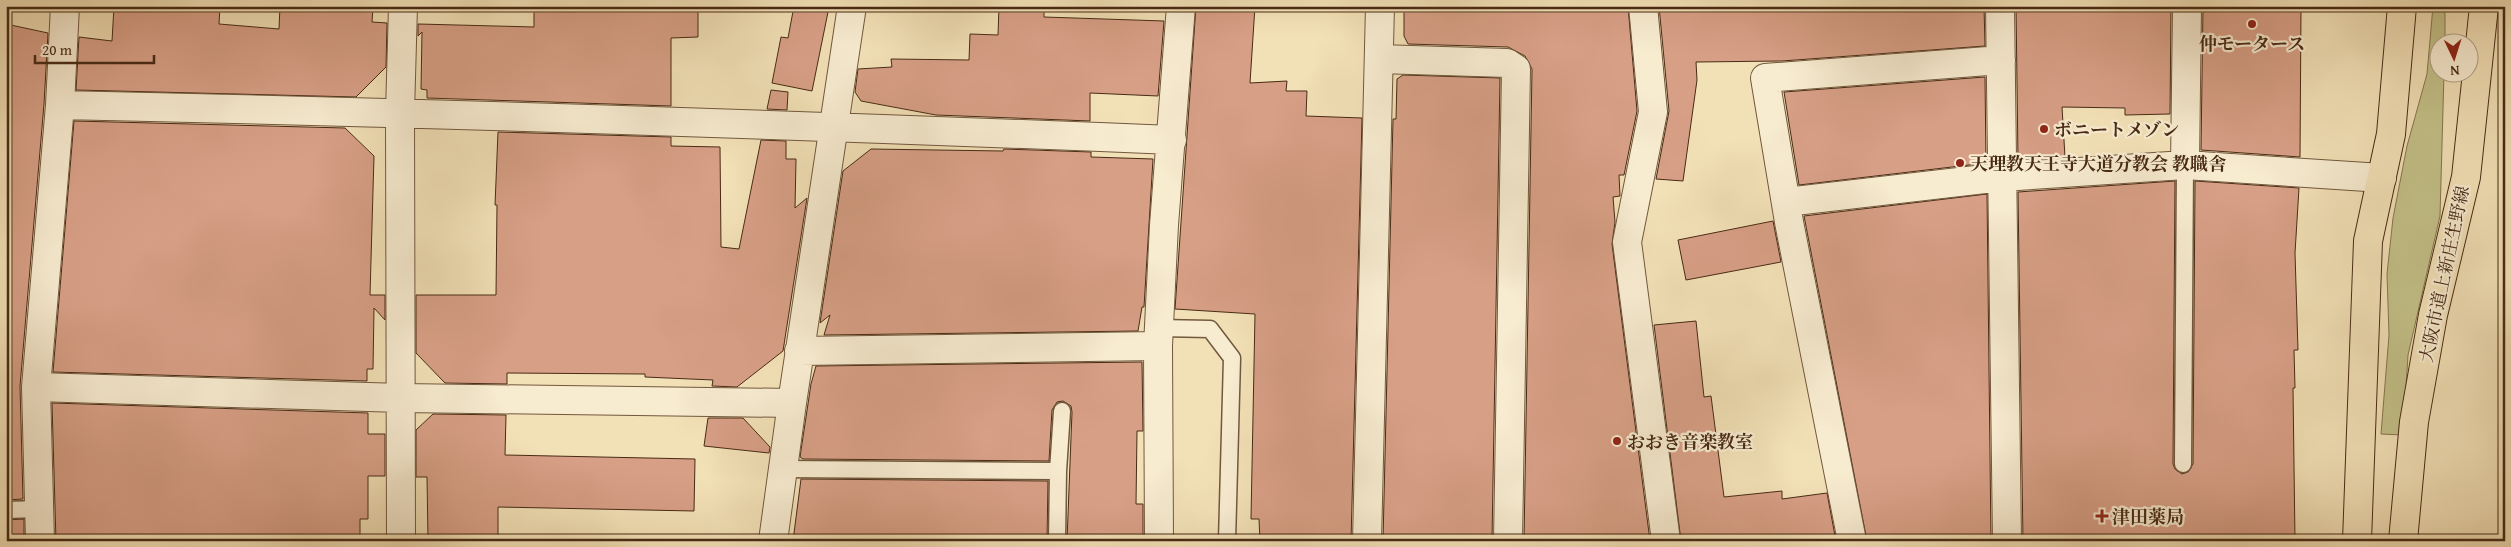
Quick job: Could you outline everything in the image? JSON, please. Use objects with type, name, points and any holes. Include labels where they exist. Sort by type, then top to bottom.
[{"type":"main road","points":[[2357,541],[2368,241],[2390,134],[2402,6]]},
{"type":"main road","name":"大阪市道上新庄生野線","points":[[2403,541],[2414,422],[2433,315],[2466,176],[2484,6]]},
{"type":"street","points":[[40,541],[36,387],[60,106],[64,6]]},
{"type":"street","points":[[401,541],[400,113],[403,6]]},
{"type":"street","points":[[773,541],[799,351],[852,6]]},
{"type":"street","points":[[1159,541],[1159,337],[1164,226],[1181,6]]},
{"type":"street","points":[[1367,541],[1380,6]]},
{"type":"street","points":[[1642,6],[1654,112],[1627,242],[1666,541]]},
{"type":"street","points":[[2000,6],[2006,541]]},
{"type":"street","points":[[2185,165],[2187,6]]},
{"type":"street","points":[[1379,59],[1507,63],[1516,69],[1508,541]]},
{"type":"street","points":[[1852,541],[1786,202],[1765,78],[2001,60]]},
{"type":"street","points":[[60,106],[400,113],[834,126],[1172,140]]},
{"type":"street","points":[[1786,202],[2002,177],[2185,165],[2382,178]]},
{"type":"street","points":[[799,351],[1159,337]]},
{"type":"street","points":[[36,387],[401,398],[792,403]]},
{"type":"lane","points":[[2183,464],[2185,165]]},
{"type":"lane","points":[[1159,337],[1210,329],[1232,358],[1227,541]]},
{"type":"lane","points":[[1057,541],[1058,471],[1062,411]]},
{"type":"lane","points":[[783,469],[1058,471]]},
{"type":"lane","points":[[6,510],[39,509]]},
{"type":"shaded area","points":[[2433,6],[2445,6],[2445,32],[2431,32]]},
{"type":"shaded area","points":[[2428,63],[2428,82],[2444,82],[2440,216],[2408,355],[2403,435],[2381,434],[2389,335],[2387,274],[2393,218],[2407,146],[2427,74]]},
{"type":"building","points":[[114,6],[220,6],[219,24],[279,29],[280,6],[332,9],[332,6],[373,6],[372,22],[387,23],[386,67],[356,97],[76,90],[79,37],[112,41]]},
{"type":"building","points":[[576,6],[698,6],[698,37],[671,38],[671,106],[427,98],[427,90],[421,89],[422,32],[418,36],[418,24],[534,27],[534,11],[576,12]]},
{"type":"building","points":[[794,6],[828,12],[812,91],[772,83],[781,37],[788,38]]},
{"type":"building","points":[[999,6],[1044,6],[1044,17],[1164,21],[1158,96],[1090,93],[1090,121],[936,115],[861,101],[855,92],[858,69],[892,67],[891,59],[969,60],[970,34],[998,35]]},
{"type":"building","points":[[1196,6],[1255,6],[1250,83],[1287,81],[1286,91],[1307,91],[1306,116],[1362,118],[1351,541],[1260,541],[1259,519],[1251,519],[1255,314],[1175,309]]},
{"type":"building","points":[[1404,6],[1628,6],[1637,111],[1624,175],[1619,175],[1620,196],[1613,197],[1615,222],[1612,244],[1650,541],[1524,541],[1532,69],[1525,56],[1508,47],[1408,44],[1404,36]]},
{"type":"building","points":[[1659,6],[1984,6],[1985,46],[1782,61],[1696,62],[1697,80],[1683,181],[1656,179],[1669,111]]},
{"type":"building","points":[[2016,6],[2171,6],[2170,114],[2125,115],[2125,108],[2062,107],[2065,157],[2018,160]]},
{"type":"building","points":[[2203,6],[2301,6],[2300,157],[2201,150]]},
{"type":"building","points":[[6,24],[48,33],[44,104],[20,386],[23,499],[6,500]]},
{"type":"building","points":[[1403,75],[1500,78],[1492,539],[1415,538],[1415,541],[1383,541],[1393,119],[1396,119],[1397,79]]},
{"type":"building","points":[[1985,77],[1986,163],[1799,185],[1784,92]]},
{"type":"building","points":[[771,90],[788,92],[787,110],[767,109]]},
{"type":"building","points":[[74,121],[345,128],[374,156],[370,295],[385,295],[385,320],[374,308],[373,369],[367,369],[367,381],[53,372]]},
{"type":"building","points":[[498,132],[671,137],[671,146],[720,147],[721,247],[739,249],[761,140],[786,141],[786,159],[796,159],[795,208],[807,198],[783,351],[737,387],[712,386],[713,380],[645,377],[645,374],[507,373],[507,384],[445,383],[416,353],[416,295],[496,295],[497,205],[495,205]]},
{"type":"building","points":[[871,149],[1003,151],[1004,149],[1091,152],[1091,157],[1153,159],[1144,307],[1142,307],[1138,331],[824,335],[830,315],[820,323],[843,171]]},
{"type":"building","points":[[2175,181],[2173,464],[2175,469],[2182,474],[2188,472],[2193,464],[2195,181],[2299,188],[2295,253],[2298,350],[2294,350],[2295,388],[2293,388],[2295,541],[2023,541],[2018,192]]},
{"type":"building","points":[[1987,194],[1991,541],[1867,541],[1804,216]]},
{"type":"building","points":[[1773,221],[1781,262],[1686,280],[1678,240]]},
{"type":"building","points":[[1696,321],[1704,397],[1711,396],[1724,497],[1782,491],[1782,499],[1827,493],[1836,541],[1681,541],[1654,325]]},
{"type":"building","points":[[1142,362],[1143,431],[1137,431],[1136,504],[1143,504],[1143,541],[1067,541],[1072,412],[1071,406],[1063,401],[1057,402],[1052,410],[1049,461],[803,459],[800,457],[811,384],[816,366]]},
{"type":"building","points":[[52,403],[368,413],[368,434],[385,434],[385,476],[368,476],[368,519],[360,519],[360,536],[255,536],[255,541],[56,541]]},
{"type":"building","points":[[433,414],[506,415],[505,455],[695,459],[694,511],[498,507],[498,541],[428,541],[427,477],[416,477],[416,430]]},
{"type":"building","points":[[708,418],[743,418],[770,447],[769,453],[704,446]]},
{"type":"building","points":[[801,479],[1048,481],[1047,541],[941,538],[930,539],[930,541],[793,541]]},
{"type":"building","points":[[24,519],[24,541],[6,541],[6,520]]},
{"type":"place","name":"仲モータース","points":[[2252,24]]},
{"type":"place","name":"ボニートメゾン","points":[[2044,129]]},
{"type":"place","name":"天理教天王寺大道分教会 教職舎","points":[[1960,163]]},
{"type":"place","name":"おおき音楽教室","points":[[1617,441]]},
{"type":"place","name":"津田薬局","points":[[2102,516]]}]
